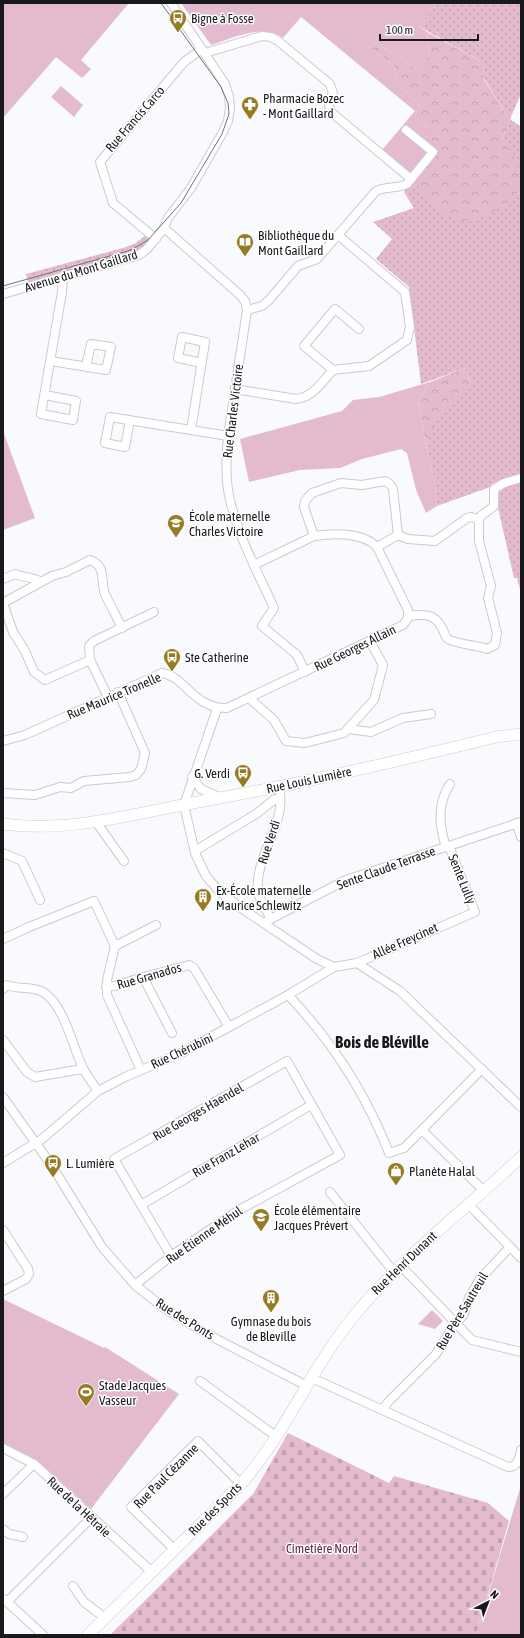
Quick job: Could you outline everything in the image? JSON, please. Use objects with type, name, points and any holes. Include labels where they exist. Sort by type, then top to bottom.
[{"type":"street","name":"Avenue du Mont Gaillard","points":[[3,294],[139,255],[156,239],[164,228],[168,218],[197,178],[228,121],[230,108],[229,97],[225,84],[171,3]]},
{"type":"street","points":[[203,51],[262,36],[271,37],[278,41],[330,84],[333,93],[329,102],[329,108],[332,112],[411,178]]},
{"type":"street","name":"Rue Francis Carco","points":[[156,239],[113,203],[100,162],[190,58],[203,51]]},
{"type":"street","points":[[164,228],[240,295],[246,301],[247,310],[262,306],[298,266],[317,259],[376,191],[382,188],[402,186],[411,178],[433,152],[406,130]]},
{"type":"street","points":[[235,389],[296,399],[304,398],[312,393],[333,370],[369,366],[407,340],[410,328],[405,292],[338,235]]},
{"type":"street","points":[[45,395],[76,401],[73,420],[41,414],[62,292],[63,276]]},
{"type":"street","points":[[333,370],[304,346],[335,309],[359,329]]},
{"type":"street","name":"Rue Charles Victoire","points":[[247,310],[226,457],[230,499],[242,538],[274,608],[262,626],[297,655],[305,672]]},
{"type":"street","points":[[51,361],[86,366]]},
{"type":"street","points":[[191,430],[202,363]]},
{"type":"street","points":[[130,420],[228,436]]},
{"type":"street","points":[[398,535],[408,539],[435,541],[467,518],[477,519],[494,506],[494,489],[498,486],[521,478]]},
{"type":"street","points":[[314,536],[304,507],[305,501],[312,493],[342,483],[362,486],[385,481],[390,484],[392,489],[398,535]]},
{"type":"street","points":[[408,616],[433,616],[439,620],[447,639],[454,642],[471,644],[487,649],[495,645],[497,633],[488,598],[491,586],[479,541],[479,521],[477,519]]},
{"type":"street","points":[[254,565],[314,536],[363,537],[371,541],[377,547],[398,535]]},
{"type":"street","name":"Rue Georges Allain","points":[[217,709],[227,708],[403,625],[408,616],[408,610],[377,547]]},
{"type":"street","points":[[90,660],[45,680],[34,672],[26,651],[13,632],[3,603],[41,582],[90,560],[98,564],[103,574],[104,593],[122,628]]},
{"type":"street","points":[[3,579],[15,574],[21,577],[34,577],[41,582]]},
{"type":"street","points":[[108,697],[90,660],[89,646],[94,641],[154,612]]},
{"type":"street","points":[[249,698],[274,720],[286,741],[305,743],[344,733],[374,700],[377,691],[383,665],[370,641]]},
{"type":"street","name":"Rue Maurice Tronelle","points":[[3,741],[25,735],[151,677],[165,673],[209,707],[217,709]]},
{"type":"street","points":[[3,793],[35,795],[60,787],[71,788],[84,781],[130,777],[136,775],[141,769],[145,753],[118,692]]},
{"type":"street","points":[[217,709],[192,777],[184,805],[195,853],[206,876],[219,891],[263,923],[317,959],[334,966]]},
{"type":"street","points":[[348,729],[372,732],[403,718],[431,714]]},
{"type":"street","name":"Rue Louis Lumière","points":[[3,824],[58,826],[96,822],[228,798],[496,738],[521,734]]},
{"type":"street","points":[[192,777],[201,789],[208,794],[228,798]]},
{"type":"street","name":"Sente Claude Terrasse","points":[[447,846],[440,819],[441,804],[444,793],[450,784]]},
{"type":"street","name":"Rue Verdi","points":[[271,919],[258,893],[258,875],[273,834],[280,799],[279,786]]},
{"type":"street","points":[[198,849],[256,814],[274,799],[280,799]]},
{"type":"street","points":[[96,822],[124,861]]},
{"type":"street","points":[[518,822],[521,837]]},
{"type":"street","name":"Sente Claude Terrasse","points":[[263,923],[346,880],[518,822]]},
{"type":"street","name":"Sente Lully","points":[[447,846],[475,912]]},
{"type":"street","points":[[3,853],[22,861],[40,900]]},
{"type":"street","points":[[3,939],[94,902],[115,946],[106,987],[107,995],[141,1070]]},
{"type":"street","name":"Allée Freycinet","points":[[334,966],[357,963],[475,912]]},
{"type":"street","points":[[115,946],[156,925]]},
{"type":"street","points":[[357,963],[400,992],[521,1107]]},
{"type":"street","name":"Rue Granados","points":[[106,987],[115,986],[189,965],[194,968],[230,1027]]},
{"type":"street","name":"Rue Chérubini","points":[[3,1163],[36,1143],[98,1091],[181,1053],[288,995],[334,966]]},
{"type":"street","points":[[143,977],[172,1033]]},
{"type":"street","points":[[3,989],[7,985],[14,988],[25,987],[38,990],[51,999],[64,1022],[83,1069],[98,1091]]},
{"type":"street","points":[[288,995],[310,1018],[343,1063],[369,1109],[389,1153],[404,1148],[482,1069]]},
{"type":"street","points":[[3,1040],[27,1072],[35,1077],[83,1069]]},
{"type":"street","name":"Rue Georges Haendel","points":[[171,1256],[114,1160],[287,1061],[340,1155]]},
{"type":"street","name":"Rue des Ponts","points":[[3,1096],[36,1143],[102,1247],[135,1285],[164,1308],[207,1334],[310,1382],[382,1410],[508,1467],[513,1467],[517,1464],[521,1450]]},
{"type":"street","name":"Rue Franz Lehar","points":[[141,1204],[311,1105]]},
{"type":"street","points":[[422,1130],[484,1191]]},
{"type":"street","name":"Rue Étienne Méhul","points":[[135,1285],[171,1256],[239,1210],[340,1155]]},
{"type":"street","name":"Rue Henri Dunant","points":[[310,1382],[354,1316],[374,1291],[396,1268],[521,1157]]},
{"type":"street","points":[[330,1192],[396,1268],[424,1291],[472,1340],[521,1352]]},
{"type":"street","points":[[468,1204],[521,1258]]},
{"type":"street","points":[[3,1230],[28,1269],[29,1274],[26,1279],[3,1291]]},
{"type":"street","name":"Rue Père Sautreuil","points":[[382,1410],[389,1401],[436,1354],[464,1314],[469,1298],[480,1279],[510,1247]]},
{"type":"street","points":[[200,1381],[277,1437]]},
{"type":"street","name":"Rue des Sports","points":[[88,1635],[240,1484],[260,1462],[310,1382]]},
{"type":"street","name":"Rue Paul Cézanne","points":[[174,1550],[131,1507],[198,1441],[240,1484]]},
{"type":"street","name":"Rue de la Hêtraie","points":[[3,1448],[34,1464],[91,1518],[152,1572]]},
{"type":"street","points":[[3,1494],[34,1464]]},
{"type":"street","points":[[43,1635],[5,1600],[91,1518]]},
{"type":"street","points":[[3,1529],[9,1534],[23,1537]]},
{"type":"street","points":[[73,1586],[84,1602],[105,1618]]},
{"type":"green space","points":[[3,3],[129,3],[81,60],[91,69],[82,78],[56,57],[3,118]]},
{"type":"green space","points":[[181,3],[437,3],[420,27],[427,32],[429,55],[418,70],[370,39],[364,43],[394,67],[396,82],[419,105],[415,117],[427,128],[437,152],[415,179],[382,150],[415,111],[301,17],[283,38],[275,34],[257,32],[248,33],[211,45]]},
{"type":"green space","points":[[437,3],[521,3],[521,94],[510,119],[521,127],[521,181],[519,170],[503,137],[510,120],[483,77],[484,63],[420,27]]},
{"type":"green space","points":[[427,32],[484,63],[483,78],[510,120],[503,137],[515,159],[521,176],[519,190],[504,206],[472,221],[453,219],[429,200],[419,188],[417,182],[418,167],[427,128],[415,117],[419,105],[396,82],[394,67],[364,43],[370,39],[418,70],[429,55]]},
{"type":"green space","points":[[61,86],[83,105],[74,117],[51,97]]},
{"type":"green space","points":[[417,176],[420,188],[453,219],[517,193],[521,183],[521,593],[517,578],[514,578],[493,486],[437,506],[434,477],[426,445],[431,429],[444,408],[471,383],[465,368],[421,384],[409,287],[376,259],[392,239],[373,222],[414,208],[404,192]]},
{"type":"green space","points":[[146,235],[149,242],[139,251],[28,282],[26,274],[123,248],[136,243]]},
{"type":"green space","points":[[465,368],[471,383],[444,411],[434,426],[426,445],[418,402],[430,382]]},
{"type":"green space","points":[[430,382],[418,402],[434,477],[437,506],[426,513],[416,490],[407,453],[401,449],[362,459],[340,468],[300,470],[249,482],[240,439],[342,411],[353,400],[379,397]]},
{"type":"green space","points":[[3,431],[35,518],[3,530]]},
{"type":"green space","name":"Stade Jacques Vasseur","points":[[3,1299],[104,1348],[105,1347],[179,1394],[91,1509],[40,1463],[3,1443]]},
{"type":"green space","points":[[432,1310],[443,1321],[435,1329],[418,1324]]},
{"type":"green space","name":"Cimetière Nord","points":[[288,1433],[389,1483],[394,1476],[488,1503],[509,1521],[476,1635],[110,1635],[253,1494]]},
{"type":"green space","points":[[521,1485],[521,1635],[476,1635]]},
{"type":"tram line","points":[[3,286],[131,250],[148,240],[181,203],[222,134],[229,114],[228,103],[221,87],[161,3]]},
{"type":"place","name":"Bigne à Fosse","points":[[178,33]]},
{"type":"place","name":"Pharmacie Bozec - Mont Gaillard","points":[[250,120]]},
{"type":"place","name":"Bibliothèque du Mont Gaillard","points":[[245,257]]},
{"type":"place","name":"École maternelle Charles Victoire","points":[[176,538]]},
{"type":"place","name":"Ste Catherine","points":[[172,672]]},
{"type":"place","name":"G. Verdi","points":[[243,788]]},
{"type":"place","name":"Ex-École maternelle Maurice Schlewitz","points":[[203,912]]},
{"type":"place","name":"L. Lumière","points":[[53,1178]]},
{"type":"place","name":"Planète Halal","points":[[396,1186]]},
{"type":"place","name":"École élémentaire Jacques Prévert","points":[[261,1232]]},
{"type":"place","name":"Gymnase du bois de Bleville","points":[[271,1313]]},
{"type":"place","name":"Stade Jacques Vasseur","points":[[86,1407]]},
{"type":"district","name":"Bois de Bléville","points":[[382,1042]]}]
